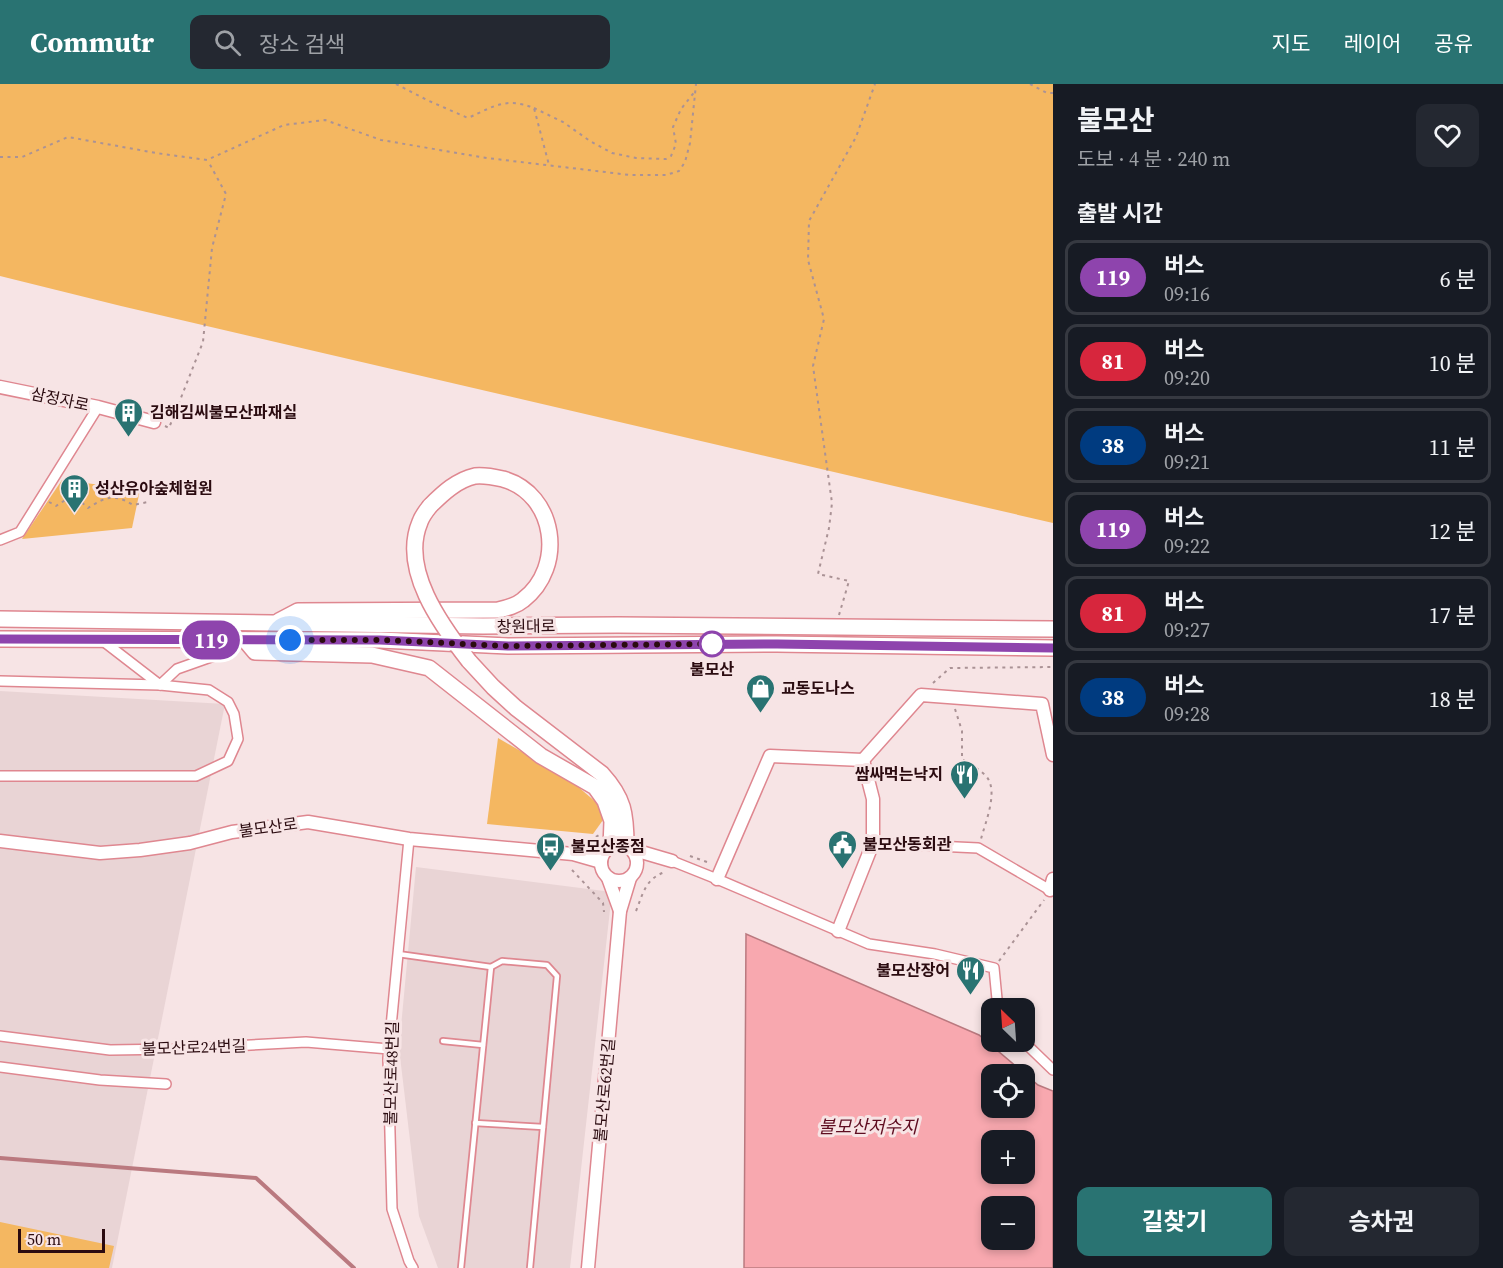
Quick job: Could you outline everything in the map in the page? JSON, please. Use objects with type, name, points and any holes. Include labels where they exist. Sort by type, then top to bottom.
[{"type":"main road","points":[[274,623],[298,611],[437,609],[498,610],[522,601],[541,581],[550,554],[550,539],[547,522],[541,509],[534,499],[514,482],[494,476],[475,476],[456,484],[442,494],[420,521],[415,541],[415,561],[422,586],[438,617],[469,661],[516,708],[602,774],[613,786],[622,802],[626,824],[615,851]]},
{"type":"main road","name":"창원대로","points":[[0,619],[483,626],[1053,629]]},
{"type":"main road","name":"창원대로","points":[[0,639],[380,640],[508,646],[777,644],[1053,648]]},
{"type":"main road","points":[[240,640],[255,652],[372,655],[429,668],[542,756],[596,787],[605,801],[612,821],[615,851]]},
{"type":"street","name":"삼정자로","points":[[0,387],[98,407],[153,422]]},
{"type":"street","points":[[0,540],[20,532],[98,407]]},
{"type":"street","points":[[101,640],[160,685]]},
{"type":"street","points":[[160,685],[177,669],[225,652],[240,640]]},
{"type":"street","points":[[0,681],[160,685],[209,690],[228,702],[234,714],[238,739],[228,761],[196,776],[0,776]]},
{"type":"street","points":[[863,760],[921,695],[1042,704],[1053,755]]},
{"type":"street","points":[[717,879],[770,756],[863,760]]},
{"type":"street","points":[[838,931],[873,843],[873,799],[863,760]]},
{"type":"street","name":"불모산로","points":[[0,841],[100,853],[190,843],[232,832],[308,822],[409,839],[573,854],[615,851],[669,866]]},
{"type":"street","name":"불모산로48번길","points":[[409,839],[389,1049],[392,1209],[413,1268]]},
{"type":"street","points":[[873,843],[978,848],[1052,885]]},
{"type":"street","points":[[615,851],[635,853],[638,863],[637,869],[630,878],[620,911],[604,873],[615,851]]},
{"type":"street","points":[[638,863],[669,866],[717,879],[869,944],[935,954],[994,968],[997,998]]},
{"type":"street","points":[[608,878],[619,882],[630,878]]},
{"type":"street","name":"불모산로62번길","points":[[588,1268],[620,911]]},
{"type":"street","name":"불모산로24번길","points":[[0,1036],[110,1050],[306,1042],[389,1049]]},
{"type":"street","points":[[1034,1052],[1053,1070]]},
{"type":"street","points":[[0,1066],[100,1080],[166,1084]]},
{"type":"street","points":[[580,1268],[589,1248]]},
{"type":"street","points":[[589,1248],[597,1268]]},
{"type":"lane","points":[[398,954],[491,967],[502,961],[547,965],[557,976],[530,1268]]},
{"type":"lane","points":[[461,1268],[491,967]]},
{"type":"lane","points":[[443,1041],[483,1045]]},
{"type":"lane","points":[[475,1123],[543,1127]]},
{"type":"path","points":[[396,84],[468,118],[504,102],[521,103],[563,122],[612,153],[636,158],[666,159],[671,156],[676,144],[673,127],[681,109],[696,90]]},
{"type":"path","points":[[0,157],[22,157],[68,137],[207,160],[284,125],[326,120],[381,140],[487,158],[630,175],[666,175],[679,171],[685,162],[690,143],[696,84]]},
{"type":"path","points":[[835,627],[849,581],[818,574],[829,528],[832,503],[813,366],[824,319],[808,260],[809,221],[856,137],[874,84]]},
{"type":"path","points":[[1029,84],[1047,93],[1053,93]]},
{"type":"path","points":[[534,108],[549,165]]},
{"type":"path","points":[[153,422],[169,428],[203,342],[212,248],[226,194],[207,160]]},
{"type":"path","points":[[41,498],[56,506],[67,499],[78,499],[88,508],[104,498],[122,498],[133,505],[148,502]]},
{"type":"path","points":[[921,695],[950,668],[1053,667]]},
{"type":"path","points":[[951,697],[962,731],[962,759],[987,776],[992,789],[978,848]]},
{"type":"path","points":[[574,840],[592,839],[600,834]]},
{"type":"path","points":[[636,911],[645,888],[655,875],[669,866]]},
{"type":"path","points":[[572,870],[603,903],[604,912]]},
{"type":"path","points":[[994,968],[1052,885]]},
{"type":"shaded area","points":[[0,84],[1053,84],[1053,523],[0,276]]},
{"type":"shaded area","points":[[62,480],[140,490],[132,528],[22,539]]},
{"type":"shaded area","points":[[0,691],[225,704],[112,1268],[0,1268]]},
{"type":"shaded area","points":[[498,738],[569,779],[597,803],[603,820],[593,834],[487,824]]},
{"type":"shaded area","points":[[416,867],[612,892],[570,1268],[438,1268],[419,1216],[399,1048]]},
{"type":"shaded area","points":[[0,1222],[114,1246],[109,1268],[0,1268]]},
{"type":"water","name":"불모산저수지","points":[[746,934],[979,1035],[981,1052],[999,1052],[1013,1064],[981,1064],[981,1118],[1035,1118],[1035,1082],[1053,1091],[1053,1268],[744,1268]]},
{"type":"waterway","points":[[0,1158],[256,1178],[354,1268]]},
{"type":"bus line","name":"119","points":[[0,639],[380,640],[508,646],[777,644],[1053,648]]},
{"type":"place","name":"김해김씨불모산파재실","points":[[129,438]]},
{"type":"place","name":"성산유아숲체험원","points":[[74,514]]},
{"type":"place","name":"불모산","points":[[712,644]]},
{"type":"place","name":"교동도나스","points":[[760,714]]},
{"type":"place","name":"쌈싸먹는낙지","points":[[964,800]]},
{"type":"place","name":"불모산동회관","points":[[842,870]]},
{"type":"place","name":"불모산종점","points":[[550,872]]},
{"type":"place","name":"불모산장어","points":[[971,996]]},
{"type":"route","points":[[290,640],[380,640],[508,646],[712,644]]}]
